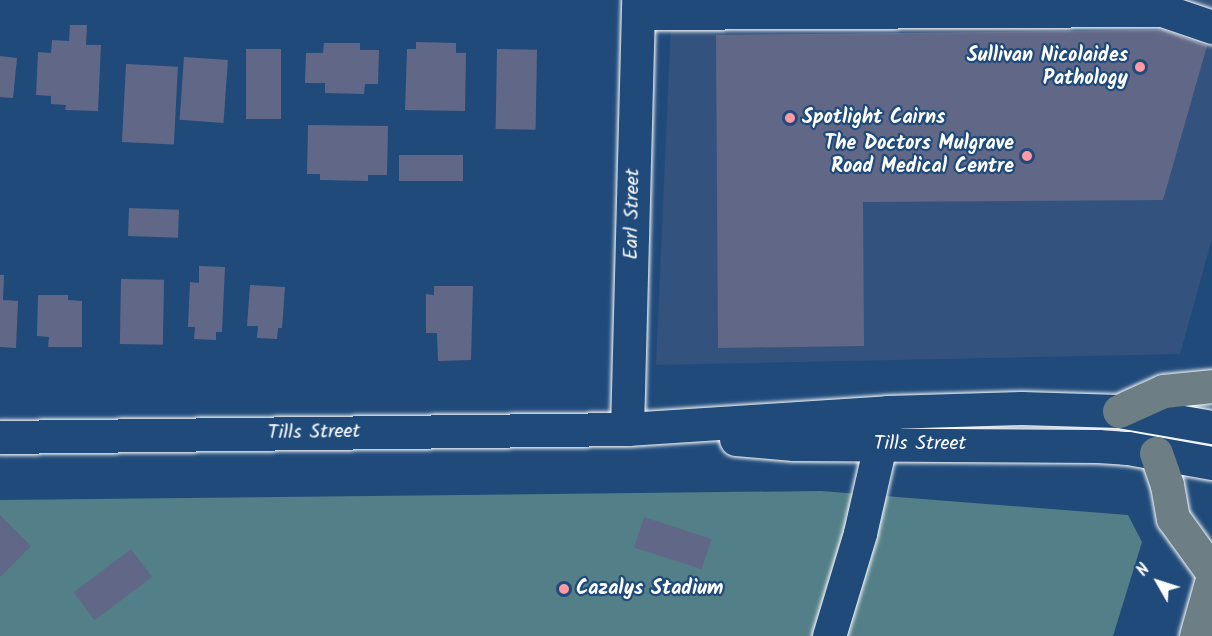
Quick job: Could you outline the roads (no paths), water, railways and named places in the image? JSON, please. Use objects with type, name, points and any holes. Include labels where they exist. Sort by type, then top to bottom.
[{"type":"main road","points":[[1119,411],[1163,391],[1212,386]]},
{"type":"main road","points":[[1156,453],[1167,485],[1173,518],[1212,572]]},
{"type":"main road","points":[[1196,636],[1212,579]]},
{"type":"street","points":[[638,7],[1162,10],[1212,27]]},
{"type":"street","name":"Earl Street","points":[[627,429],[638,7]]},
{"type":"street","name":"Tills Street","points":[[0,437],[627,429],[887,412],[1021,408],[1119,411],[1212,427]]},
{"type":"street","points":[[829,636],[860,533],[887,412]]},
{"type":"street","name":"Tills Street","points":[[627,429],[794,444],[1098,446],[1212,463]]},
{"type":"place","name":"Sullivan Nicolaides Pathology","points":[[1140,67]]},
{"type":"place","name":"Spotlight Cairns","points":[[790,118]]},
{"type":"place","name":"The Doctors Mulgrave Road Medical Centre","points":[[1027,156]]},
{"type":"place","name":"Cazalys Stadium","points":[[564,589]]}]
